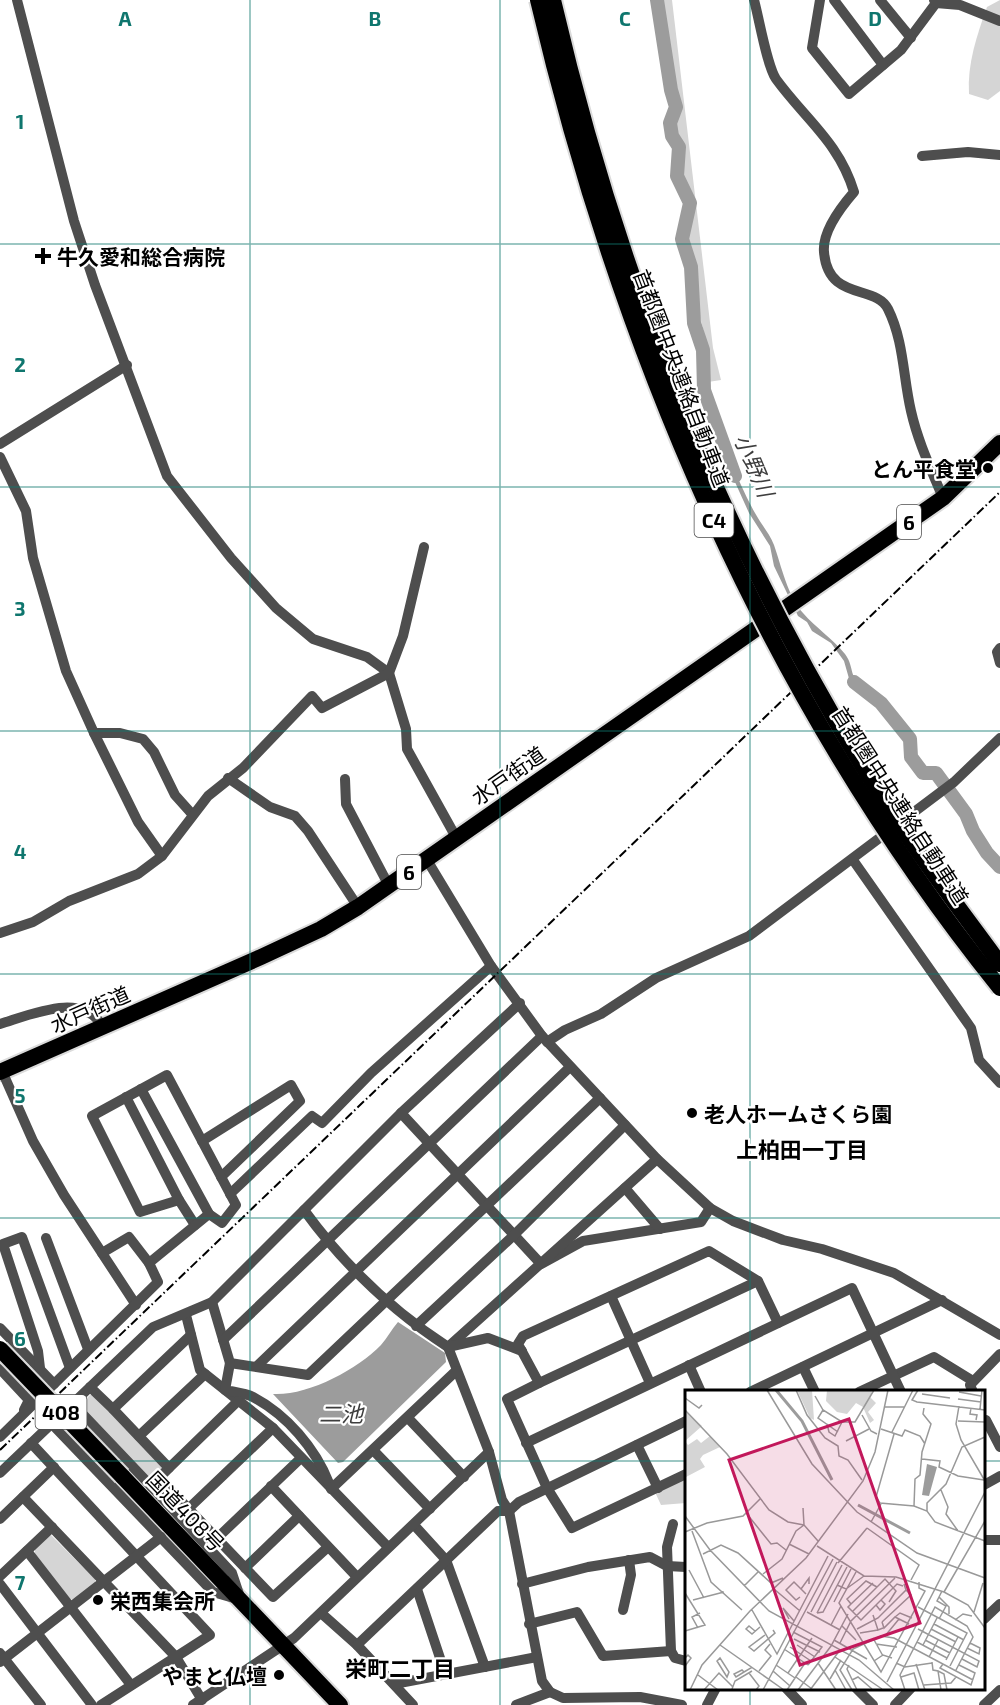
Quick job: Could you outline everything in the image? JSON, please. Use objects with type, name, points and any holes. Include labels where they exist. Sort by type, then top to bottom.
[{"type":"highway","name":"首都圏中央連絡自動車道","points":[[538,0],[572,131],[633,322],[678,439],[726,545],[772,636],[842,759],[926,890],[1000,988]]},
{"type":"highway","name":"首都圏中央連絡自動車道","points":[[553,0],[585,127],[635,286],[676,398],[727,515],[786,633],[880,795],[1000,964]]},
{"type":"highway","name":"水戸街道","points":[[1,1072],[321,929],[358,907],[943,498],[1000,443]]},
{"type":"highway","name":"国道408号","points":[[0,1349],[284,1646],[335,1704]]},
{"type":"street","points":[[17,0],[74,221],[95,285],[167,476],[231,558],[276,608],[313,639],[367,657],[388,673],[406,729],[407,749],[457,839]]},
{"type":"street","points":[[754,0],[775,77],[830,142],[847,170],[854,192],[840,209],[829,231],[824,251],[834,279],[846,289],[879,298],[888,307],[901,348],[918,440],[943,498]]},
{"type":"street","points":[[820,0],[812,48],[849,94],[883,66],[911,38],[935,2],[960,5],[1000,21]]},
{"type":"street","points":[[834,0],[883,66]]},
{"type":"street","points":[[880,0],[911,38]]},
{"type":"street","points":[[922,156],[968,152],[1000,155]]},
{"type":"street","points":[[0,444],[127,365]]},
{"type":"street","points":[[0,457],[27,512],[33,558],[66,671],[138,822],[162,856]]},
{"type":"street","points":[[0,933],[33,922],[69,901],[138,874],[162,856],[192,814],[228,778],[249,762],[312,696],[322,708],[388,673],[403,636],[424,547]]},
{"type":"street","points":[[1000,648],[997,652],[1000,663]]},
{"type":"street","points":[[94,733],[120,733],[143,739],[154,752],[175,795],[192,814]]},
{"type":"street","points":[[223,1340],[545,1039],[601,1014],[656,978],[749,936],[954,782],[1000,738]]},
{"type":"street","points":[[228,778],[270,807],[295,816],[308,831],[358,907]]},
{"type":"street","points":[[345,779],[346,804],[389,886]]},
{"type":"street","points":[[427,860],[490,966],[545,1039],[657,1159],[710,1208],[733,1221],[783,1240],[822,1249],[894,1274],[1000,1335]]},
{"type":"street","points":[[853,860],[971,1028],[979,1060],[1000,1083]]},
{"type":"street","points":[[230,1194],[312,1116],[322,1123],[371,1073],[490,966]]},
{"type":"street","points":[[0,1473],[153,1327],[186,1315],[212,1302],[401,1113],[520,1003]]},
{"type":"street","points":[[0,1024],[42,1011],[79,1007],[98,1019],[103,1028]]},
{"type":"street","points":[[257,1366],[357,1273],[570,1067]]},
{"type":"street","points":[[1,1072],[33,1141],[64,1195],[136,1305]]},
{"type":"street","points":[[141,1089],[209,1214],[222,1223],[237,1205],[167,1075],[126,1097],[92,1116],[140,1212],[179,1200]]},
{"type":"street","points":[[202,1141],[291,1085],[300,1101],[221,1177]]},
{"type":"street","points":[[126,1097],[179,1200],[195,1225]]},
{"type":"street","points":[[230,1363],[308,1375],[600,1098]]},
{"type":"street","points":[[401,1113],[541,1263]]},
{"type":"street","points":[[416,1326],[514,1235],[625,1125]]},
{"type":"street","points":[[448,1347],[657,1159]]},
{"type":"street","points":[[625,1188],[660,1228]]},
{"type":"street","points":[[541,1263],[583,1241],[701,1222],[710,1208]]},
{"type":"street","points":[[304,1210],[328,1242],[385,1301],[416,1326],[448,1347],[489,1452],[502,1500],[509,1511],[529,1624],[542,1681],[550,1692],[563,1698],[616,1701],[657,1699],[682,1705]]},
{"type":"street","points":[[149,1263],[209,1214]]},
{"type":"street","points":[[40,1368],[38,1351],[3,1244],[22,1237],[70,1368]]},
{"type":"street","points":[[0,1437],[158,1282],[149,1263],[129,1237],[102,1253]]},
{"type":"street","points":[[46,1238],[88,1349]]},
{"type":"street","points":[[539,1383],[518,1344],[523,1336],[709,1251],[758,1281],[778,1323]]},
{"type":"street","points":[[685,1475],[572,1528],[548,1488],[507,1399],[630,1339],[758,1281]]},
{"type":"street","points":[[526,1443],[852,1288],[900,1390]]},
{"type":"street","points":[[611,1296],[650,1383]]},
{"type":"street","points":[[754,1390],[942,1300]]},
{"type":"street","points":[[212,1302],[230,1363],[225,1390]]},
{"type":"street","points":[[186,1315],[200,1370],[273,1428],[388,1547]]},
{"type":"street","points":[[0,1328],[54,1384]]},
{"type":"street","points":[[113,1409],[191,1335]]},
{"type":"street","points":[[448,1347],[488,1338],[522,1351]]},
{"type":"street","points":[[863,1390],[934,1357],[973,1386],[997,1362]]},
{"type":"street","points":[[690,1365],[700,1390]]},
{"type":"street","points":[[803,1367],[814,1390]]},
{"type":"street","points":[[0,1369],[29,1400],[22,1416]]},
{"type":"street","points":[[331,1489],[456,1371]]},
{"type":"street","points":[[139,1436],[206,1374]]},
{"type":"street","points":[[90,1387],[169,1468]]},
{"type":"street","points":[[225,1390],[252,1397],[297,1431],[322,1465],[331,1489]]},
{"type":"street","points":[[151,1486],[238,1401]]},
{"type":"street","points":[[73,1404],[151,1486],[213,1543],[245,1568],[273,1597],[328,1546]]},
{"type":"street","points":[[408,1418],[464,1477]]},
{"type":"street","points":[[985,1420],[1000,1447]]},
{"type":"street","points":[[509,1511],[514,1504],[685,1422]]},
{"type":"street","points":[[51,1423],[213,1592],[240,1600]]},
{"type":"street","points":[[188,1509],[273,1428]]},
{"type":"street","points":[[31,1443],[210,1635],[100,1705]]},
{"type":"street","points":[[637,1445],[658,1488]]},
{"type":"street","points":[[373,1450],[430,1509]]},
{"type":"street","points":[[23,1497],[176,1657],[198,1702],[284,1646],[489,1452]]},
{"type":"street","points":[[213,1543],[301,1458]]},
{"type":"street","points":[[0,1519],[54,1467]]},
{"type":"street","points":[[985,1484],[1000,1476]]},
{"type":"street","points":[[159,1478],[188,1509],[213,1543],[232,1573],[240,1600]]},
{"type":"street","points":[[271,1486],[357,1578]]},
{"type":"street","points":[[357,1645],[498,1511],[509,1511]]},
{"type":"street","points":[[245,1568],[299,1516]]},
{"type":"street","points":[[673,1524],[667,1547],[671,1651],[675,1658],[685,1660]]},
{"type":"street","points":[[414,1525],[446,1560],[485,1666]]},
{"type":"street","points":[[0,1576],[52,1527]]},
{"type":"street","points":[[41,1705],[2,1658],[161,1537]]},
{"type":"street","points":[[27,1551],[132,1685]]},
{"type":"street","points":[[522,1584],[588,1567],[650,1557],[667,1566],[685,1567]]},
{"type":"street","points":[[622,1610],[631,1575],[629,1560]]},
{"type":"street","points":[[0,1584],[92,1705]]},
{"type":"street","points":[[417,1589],[445,1673]]},
{"type":"street","points":[[529,1624],[577,1612],[603,1656],[671,1651]]},
{"type":"street","points":[[321,1613],[357,1645],[413,1705]]},
{"type":"street","points":[[394,1684],[537,1657]]},
{"type":"street","points":[[707,1705],[715,1690]]},
{"type":"street","points":[[787,1690],[802,1705]]},
{"type":"street","points":[[857,1690],[873,1705]]},
{"type":"street","points":[[895,1705],[910,1690]]},
{"type":"street","points":[[984,1705],[1000,1690]]},
{"type":"street","points":[[516,1705],[550,1692]]},
{"type":"street","points":[[547,1705],[550,1692]]},
{"type":"shaded area","points":[[661,0],[672,0],[713,348],[721,380],[708,382],[708,347],[698,310],[695,268],[684,240],[692,207],[682,185],[681,144],[673,135],[677,105],[664,46]]},
{"type":"shaded area","points":[[1000,0],[1000,91],[988,100],[969,94],[971,61],[987,7]]},
{"type":"shaded area","points":[[90,1395],[96,1395],[161,1462],[162,1470],[153,1478],[147,1478],[81,1411],[81,1404]]},
{"type":"shaded area","points":[[685,1475],[685,1503],[661,1505],[654,1490]]},
{"type":"shaded area","points":[[51,1535],[95,1579],[95,1585],[74,1600],[70,1599],[35,1554],[35,1546]]},
{"type":"water","points":[[729,459],[751,507],[772,541],[793,598],[808,618],[845,654],[854,677],[869,691],[866,694],[850,682],[844,661],[831,643],[812,631],[807,622],[798,616],[774,566],[770,546],[749,513],[725,460]]},
{"type":"water","name":"二池","points":[[398,1322],[445,1353],[446,1362],[343,1462],[338,1463],[273,1394],[301,1391],[345,1372],[381,1345]]},
{"type":"waterway","name":"小野川","points":[[657,0],[671,90],[676,107],[670,123],[672,136],[679,147],[677,176],[690,203],[682,239],[691,267],[694,323],[703,350],[704,390],[735,476]]},
{"type":"waterway","name":"小野川","points":[[854,682],[881,703],[910,739],[911,757],[923,773],[936,773],[966,814],[973,831],[987,853],[1000,867]]},
{"type":"railway","points":[[0,1450],[1000,492]]},
{"type":"place","name":"牛久愛和総合病院","points":[[43,256]]},
{"type":"place","name":"とん平食堂","points":[[988,468]]},
{"type":"place","name":"老人ホームさくら園","points":[[692,1113]]},
{"type":"place","name":"栄西集会所","points":[[98,1600]]},
{"type":"place","name":"やまと仏壇","points":[[279,1675]]},
{"type":"district","name":"上柏田一丁目","points":[[802,1149]]},
{"type":"district","name":"栄町二丁目","points":[[400,1668]]}]
